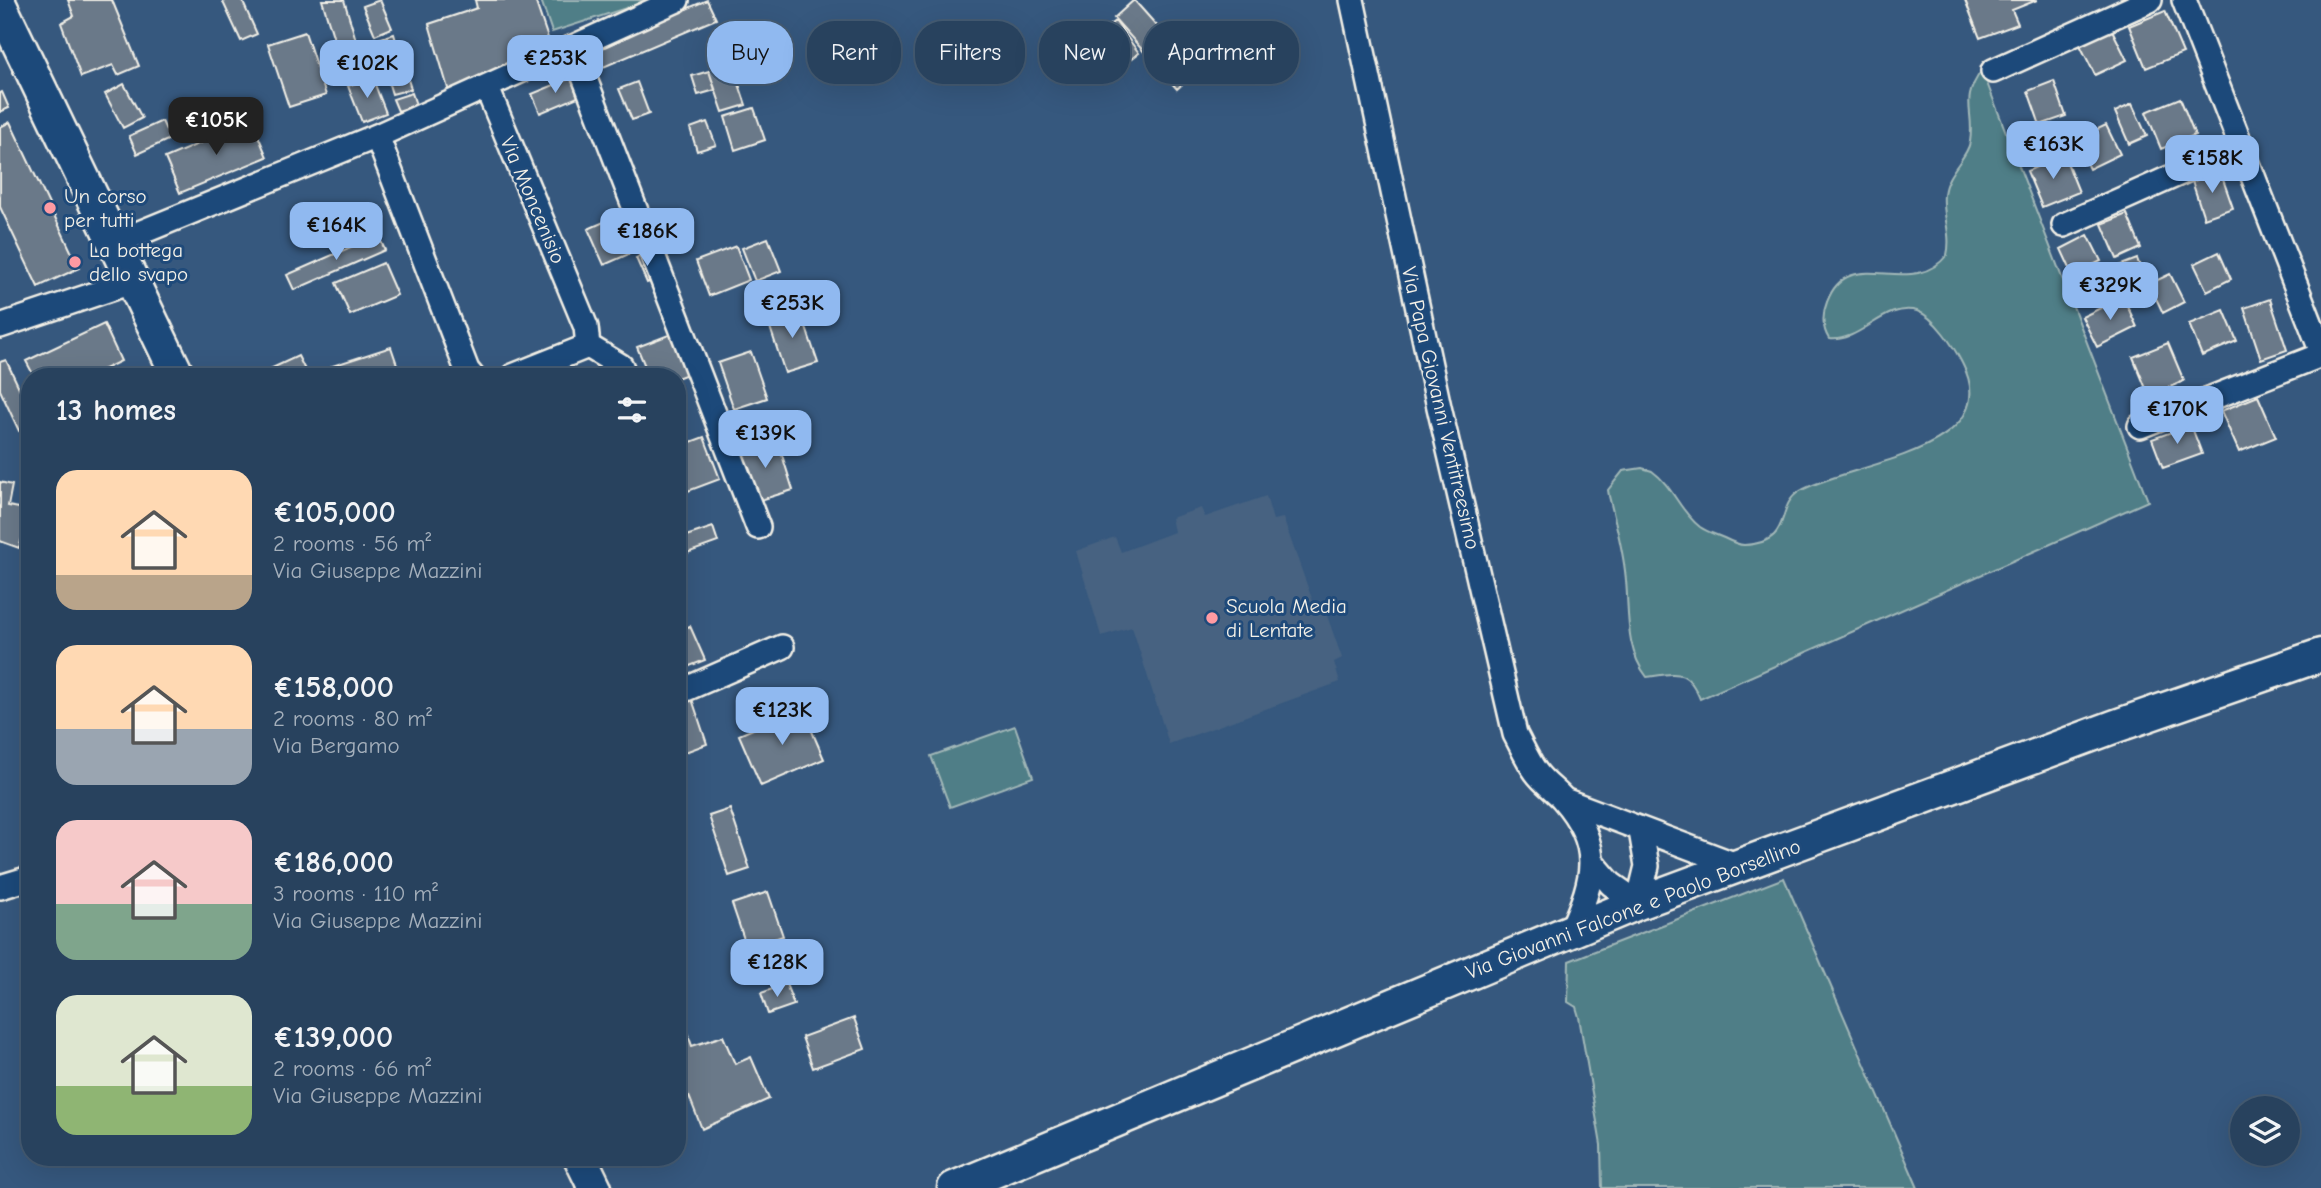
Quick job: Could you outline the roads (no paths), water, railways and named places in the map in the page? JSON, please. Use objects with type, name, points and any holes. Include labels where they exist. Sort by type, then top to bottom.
[{"type":"street","points":[[115,243],[377,136],[677,0]]},
{"type":"street","name":"Via Papa Giovanni Ventitreesimo","points":[[1352,0],[1439,407],[1515,734],[1537,774],[1564,800],[1587,836],[1593,863],[1587,896],[1571,930]]},
{"type":"street","points":[[1993,71],[2150,0]]},
{"type":"street","points":[[2140,426],[2321,353],[2184,0]]},
{"type":"street","points":[[0,5],[174,368]]},
{"type":"street","points":[[573,48],[758,527]]},
{"type":"street","name":"Via Moncenisio","points":[[487,88],[586,327],[588,346]]},
{"type":"street","points":[[377,136],[466,368]]},
{"type":"street","points":[[2064,225],[2241,146]]},
{"type":"street","points":[[0,326],[131,282]]},
{"type":"street","points":[[533,368],[588,346],[622,368]]},
{"type":"street","points":[[686,688],[782,647]]},
{"type":"street","name":"Via Giovanni Falcone e Paolo Borsellino","points":[[954,1188],[1638,903],[2116,726],[2321,655]]},
{"type":"street","name":"Via Papa Giovanni Ventitreesimo","points":[[1564,800],[1739,866]]},
{"type":"street","points":[[1638,903],[1647,866],[1641,831]]},
{"type":"street","name":"Via Papa Giovanni Ventitreesimo","points":[[1593,863],[1611,884],[1638,903]]},
{"type":"street","points":[[0,887],[21,881]]},
{"type":"place","name":"Un corso per tutti","points":[[50,208]]},
{"type":"place","name":"La bottega dello svapo","points":[[75,262]]},
{"type":"place","name":"Scuola Media di Lentate","points":[[1212,618]]}]
